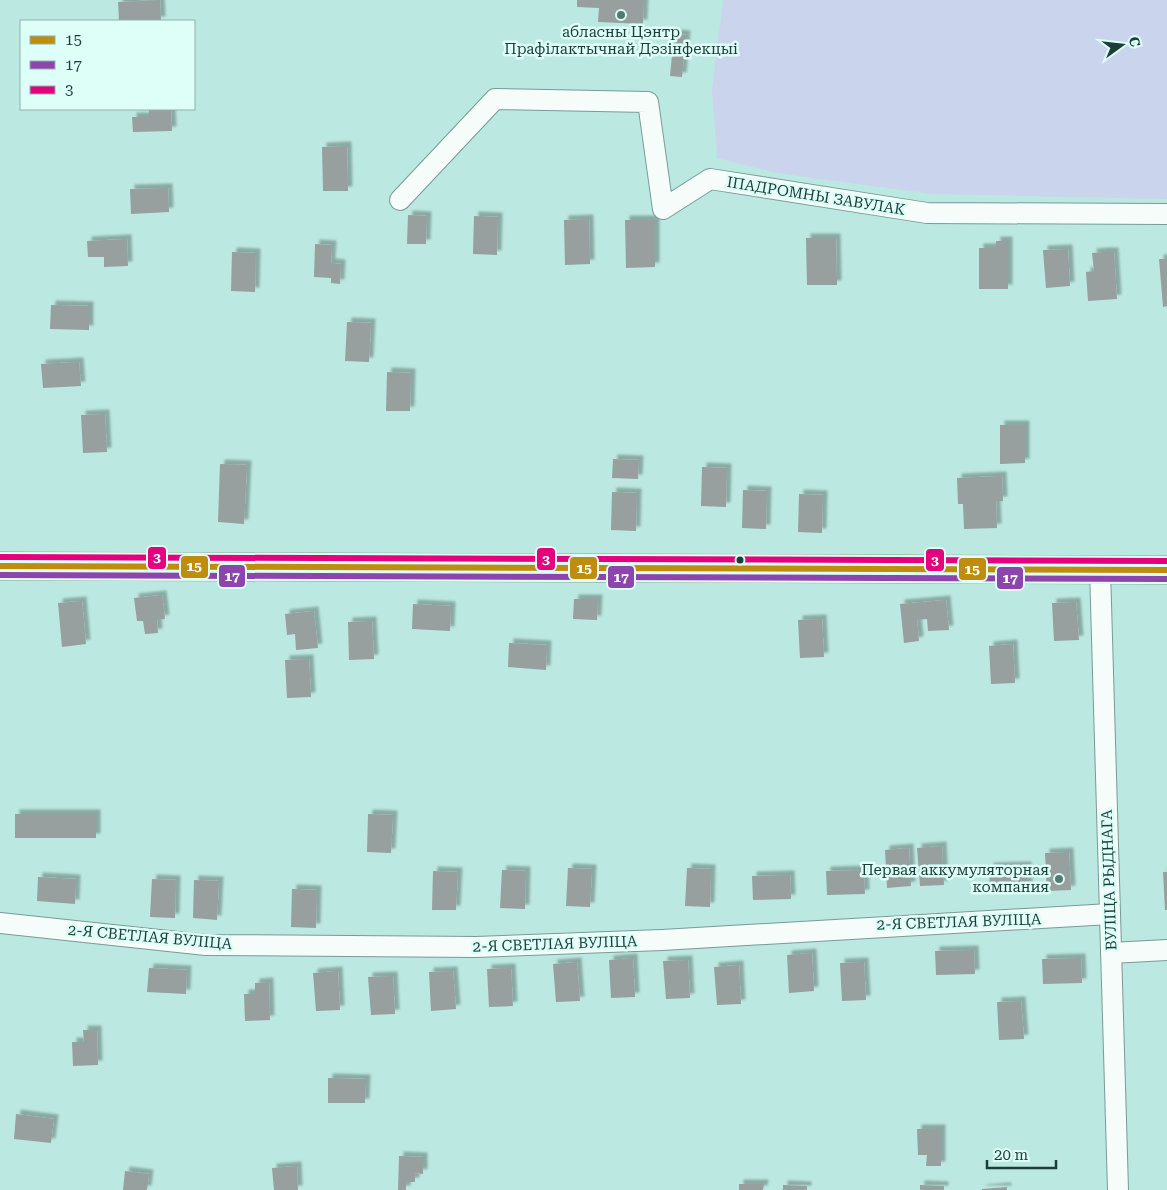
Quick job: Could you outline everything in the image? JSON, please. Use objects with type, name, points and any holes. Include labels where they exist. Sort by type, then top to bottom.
[{"type":"main road","points":[[0,566],[1167,570]]},
{"type":"street","name":"ІПАДРОМНЫ ЗАВУЛАК","points":[[400,200],[495,98],[648,102],[662,209],[710,179],[927,213],[1167,214]]},
{"type":"street","name":"ВУЛІЦА РЫДНАГА","points":[[1100,569],[1118,1190]]},
{"type":"street","name":"2-Я СВЕТЛАЯ ВУЛІЦА","points":[[0,923],[206,945],[476,947],[662,940],[1110,914]]},
{"type":"street","points":[[1111,953],[1167,950]]},
{"type":"shaded area","points":[[723,0],[1167,0],[1167,199],[933,194],[776,173],[717,158],[712,90]]},
{"type":"building","points":[[160,0],[161,20],[119,20],[118,2]]},
{"type":"building","name":"абласны Цэнтр Прафілактычнай Дэзінфекцыі","points":[[577,0],[644,0],[643,24],[598,22],[599,8],[577,7]]},
{"type":"building","points":[[674,34],[686,35],[682,77],[670,76]]},
{"type":"building","points":[[149,110],[171,110],[172,131],[133,132],[132,117],[149,117]]},
{"type":"building","points":[[347,146],[348,191],[323,191],[322,147]]},
{"type":"building","points":[[168,188],[169,212],[131,214],[130,189]]},
{"type":"building","points":[[408,215],[427,216],[426,244],[407,244]]},
{"type":"building","points":[[474,216],[498,217],[497,255],[473,254]]},
{"type":"building","points":[[589,219],[590,264],[565,265],[564,220]]},
{"type":"building","points":[[625,220],[655,220],[655,267],[626,268]]},
{"type":"building","points":[[806,238],[836,238],[837,285],[807,285]]},
{"type":"building","points":[[127,239],[128,266],[104,267],[104,257],[88,257],[87,241]]},
{"type":"building","points":[[996,241],[1008,241],[1008,289],[979,289],[979,248],[996,248]]},
{"type":"building","points":[[315,244],[332,245],[331,263],[341,264],[340,284],[331,283],[331,278],[314,277]]},
{"type":"building","points":[[1068,249],[1070,286],[1046,288],[1043,250]]},
{"type":"building","points":[[232,252],[256,253],[255,292],[231,291]]},
{"type":"building","points":[[1114,252],[1117,299],[1088,301],[1086,272],[1094,271],[1092,253]]},
{"type":"building","points":[[1159,259],[1167,259],[1167,306],[1163,307]]},
{"type":"building","points":[[51,305],[89,306],[89,330],[50,329]]},
{"type":"building","points":[[347,322],[371,323],[369,362],[345,361]]},
{"type":"building","points":[[79,362],[81,386],[43,388],[41,364]]},
{"type":"building","points":[[387,372],[411,373],[410,411],[386,411]]},
{"type":"building","points":[[105,414],[107,452],[83,453],[81,415]]},
{"type":"building","points":[[1000,425],[1025,425],[1025,463],[1000,464]]},
{"type":"building","points":[[613,459],[639,460],[638,479],[612,478]]},
{"type":"building","points":[[220,464],[247,465],[244,524],[218,522]]},
{"type":"building","points":[[702,467],[727,468],[726,507],[701,506]]},
{"type":"building","points":[[1002,476],[1003,501],[996,501],[997,528],[964,529],[963,504],[958,504],[957,478]]},
{"type":"building","points":[[743,490],[767,491],[766,529],[742,528]]},
{"type":"building","points":[[612,492],[637,493],[636,531],[611,530]]},
{"type":"building","points":[[799,494],[823,495],[822,533],[798,532]]},
{"type":"building","points":[[162,595],[165,619],[157,620],[158,633],[145,634],[143,621],[137,621],[134,598]]},
{"type":"building","points":[[574,599],[598,599],[597,620],[573,619]]},
{"type":"building","points":[[946,600],[949,630],[928,631],[927,619],[917,620],[919,641],[904,643],[900,604]]},
{"type":"building","points":[[82,601],[86,644],[62,647],[58,603]]},
{"type":"building","points":[[1076,602],[1079,640],[1054,641],[1052,603]]},
{"type":"building","points":[[413,604],[451,606],[450,631],[412,629]]},
{"type":"building","points":[[314,611],[318,648],[296,650],[295,634],[287,635],[285,614]]},
{"type":"building","points":[[822,619],[824,657],[800,658],[798,620]]},
{"type":"building","points":[[372,621],[374,659],[349,660],[348,622]]},
{"type":"building","points":[[509,643],[547,645],[546,670],[508,667]]},
{"type":"building","points":[[1013,644],[1015,683],[991,684],[989,646]]},
{"type":"building","points":[[309,659],[311,697],[287,698],[285,660]]},
{"type":"building","points":[[15,814],[96,814],[96,838],[15,838]]},
{"type":"building","points":[[368,814],[393,815],[391,853],[367,852]]},
{"type":"building","points":[[942,846],[944,885],[920,886],[917,848]]},
{"type":"building","points":[[909,848],[911,886],[887,888],[885,850]]},
{"type":"building","name":"Первая аккумуляторная компания","points":[[1069,852],[1071,890],[1047,891],[1045,853]]},
{"type":"building","points":[[1027,866],[1028,890],[990,891],[989,867]]},
{"type":"building","points":[[568,868],[592,869],[590,907],[566,906]]},
{"type":"building","points":[[687,868],[711,869],[710,907],[685,906]]},
{"type":"building","points":[[502,870],[526,871],[525,909],[500,908]]},
{"type":"building","points":[[864,870],[865,894],[827,895],[826,871]]},
{"type":"building","points":[[433,871],[458,872],[456,910],[432,910]]},
{"type":"building","points":[[1163,872],[1167,872],[1167,910],[1165,910]]},
{"type":"building","points":[[790,875],[791,899],[753,900],[752,876]]},
{"type":"building","points":[[38,877],[76,879],[75,904],[37,901]]},
{"type":"building","points":[[152,879],[176,880],[175,918],[150,917]]},
{"type":"building","points":[[194,880],[219,881],[217,920],[193,918]]},
{"type":"building","points":[[292,889],[317,890],[316,928],[291,927]]},
{"type":"building","points":[[974,950],[975,974],[936,975],[935,951]]},
{"type":"building","points":[[812,953],[814,991],[789,993],[787,955]]},
{"type":"building","points":[[633,958],[635,997],[611,998],[609,960]]},
{"type":"building","points":[[1081,958],[1082,983],[1043,984],[1042,959]]},
{"type":"building","points":[[688,960],[690,998],[666,999],[663,961]]},
{"type":"building","points":[[577,962],[580,1001],[556,1002],[553,964]]},
{"type":"building","points":[[864,962],[866,1000],[842,1001],[840,963]]},
{"type":"building","points":[[739,965],[741,1004],[717,1005],[714,967]]},
{"type":"building","points":[[149,968],[187,970],[186,994],[147,992]]},
{"type":"building","points":[[511,968],[513,1006],[489,1007],[487,969]]},
{"type":"building","points":[[338,971],[340,1010],[316,1011],[313,973]]},
{"type":"building","points":[[453,971],[456,1009],[431,1011],[429,972]]},
{"type":"building","points":[[393,976],[395,1014],[371,1015],[368,977]]},
{"type":"building","points":[[269,982],[270,1020],[245,1021],[244,994],[255,994],[255,983]]},
{"type":"building","points":[[1021,1001],[1024,1039],[999,1040],[997,1002]]},
{"type":"building","points":[[83,1030],[97,1030],[98,1065],[73,1066],[72,1042],[84,1042]]},
{"type":"building","points":[[328,1078],[366,1079],[365,1103],[328,1103]]},
{"type":"building","points":[[16,1114],[54,1119],[51,1143],[14,1139]]},
{"type":"building","points":[[917,1129],[941,1129],[941,1166],[926,1166],[927,1155],[918,1155]]},
{"type":"building","points":[[399,1156],[423,1157],[423,1174],[415,1173],[415,1182],[406,1182],[406,1190],[398,1190]]},
{"type":"building","points":[[297,1166],[298,1190],[274,1190],[272,1168]]},
{"type":"building","points":[[125,1171],[149,1174],[147,1190],[123,1190]]},
{"type":"building","points":[[739,1184],[764,1184],[763,1190],[739,1190]]},
{"type":"building","points":[[783,1185],[807,1186],[807,1190],[783,1190]]},
{"type":"building","points":[[920,1185],[944,1186],[944,1190],[920,1190]]},
{"type":"building","points":[[1007,1187],[1007,1190],[982,1190],[982,1189]]},
{"type":"transit line","name":"3","points":[[0,557],[1167,561]]},
{"type":"transit line","name":"15","points":[[0,566],[1167,570]]},
{"type":"transit line","name":"17","points":[[0,575],[1167,579]]},
{"type":"place","name":"абласны Цэнтр Прафілактычнай Дэзінфекцыі","points":[[621,15]]},
{"type":"place","name":"Первая аккумуляторная компания","points":[[1059,879]]}]
